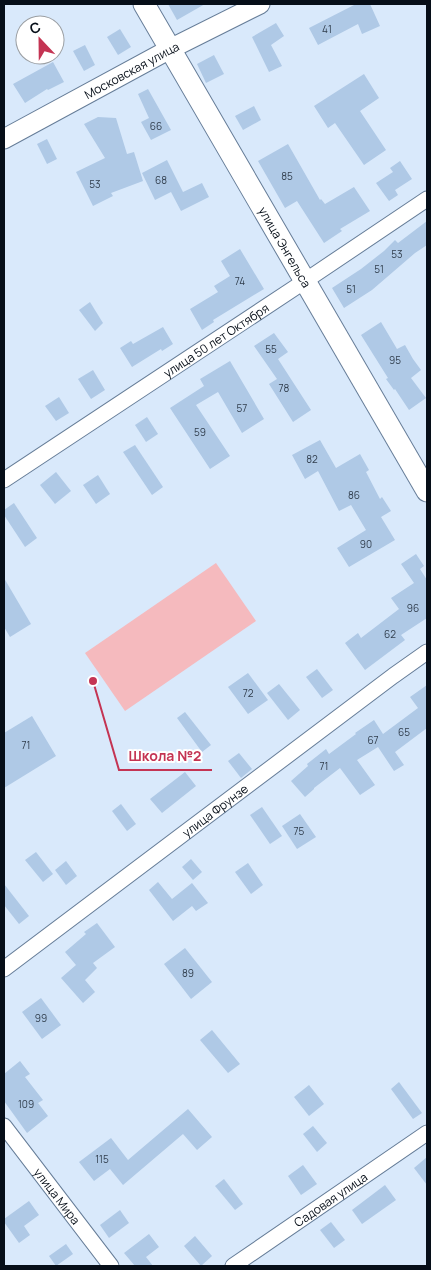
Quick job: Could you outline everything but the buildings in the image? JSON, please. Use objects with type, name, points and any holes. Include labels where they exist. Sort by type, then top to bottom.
[{"type":"main road","name":"улица Энгельса","points":[[144,4],[427,491]]},
{"type":"street","name":"Московская улица","points":[[4,139],[170,49],[260,4]]},
{"type":"street","name":"улица 50 лет Октября","points":[[4,480],[427,198]]},
{"type":"street","name":"улица Фрунзе","points":[[4,969],[427,652]]},
{"type":"street","name":"улица Мира","points":[[4,1126],[111,1266]]},
{"type":"street","name":"Садовая улица","points":[[233,1266],[427,1133]]},
{"type":"shaded area","points":[[216,563],[256,621],[125,711],[85,653]]},
{"type":"place","name":"Школа №2","points":[[93,681]]}]
